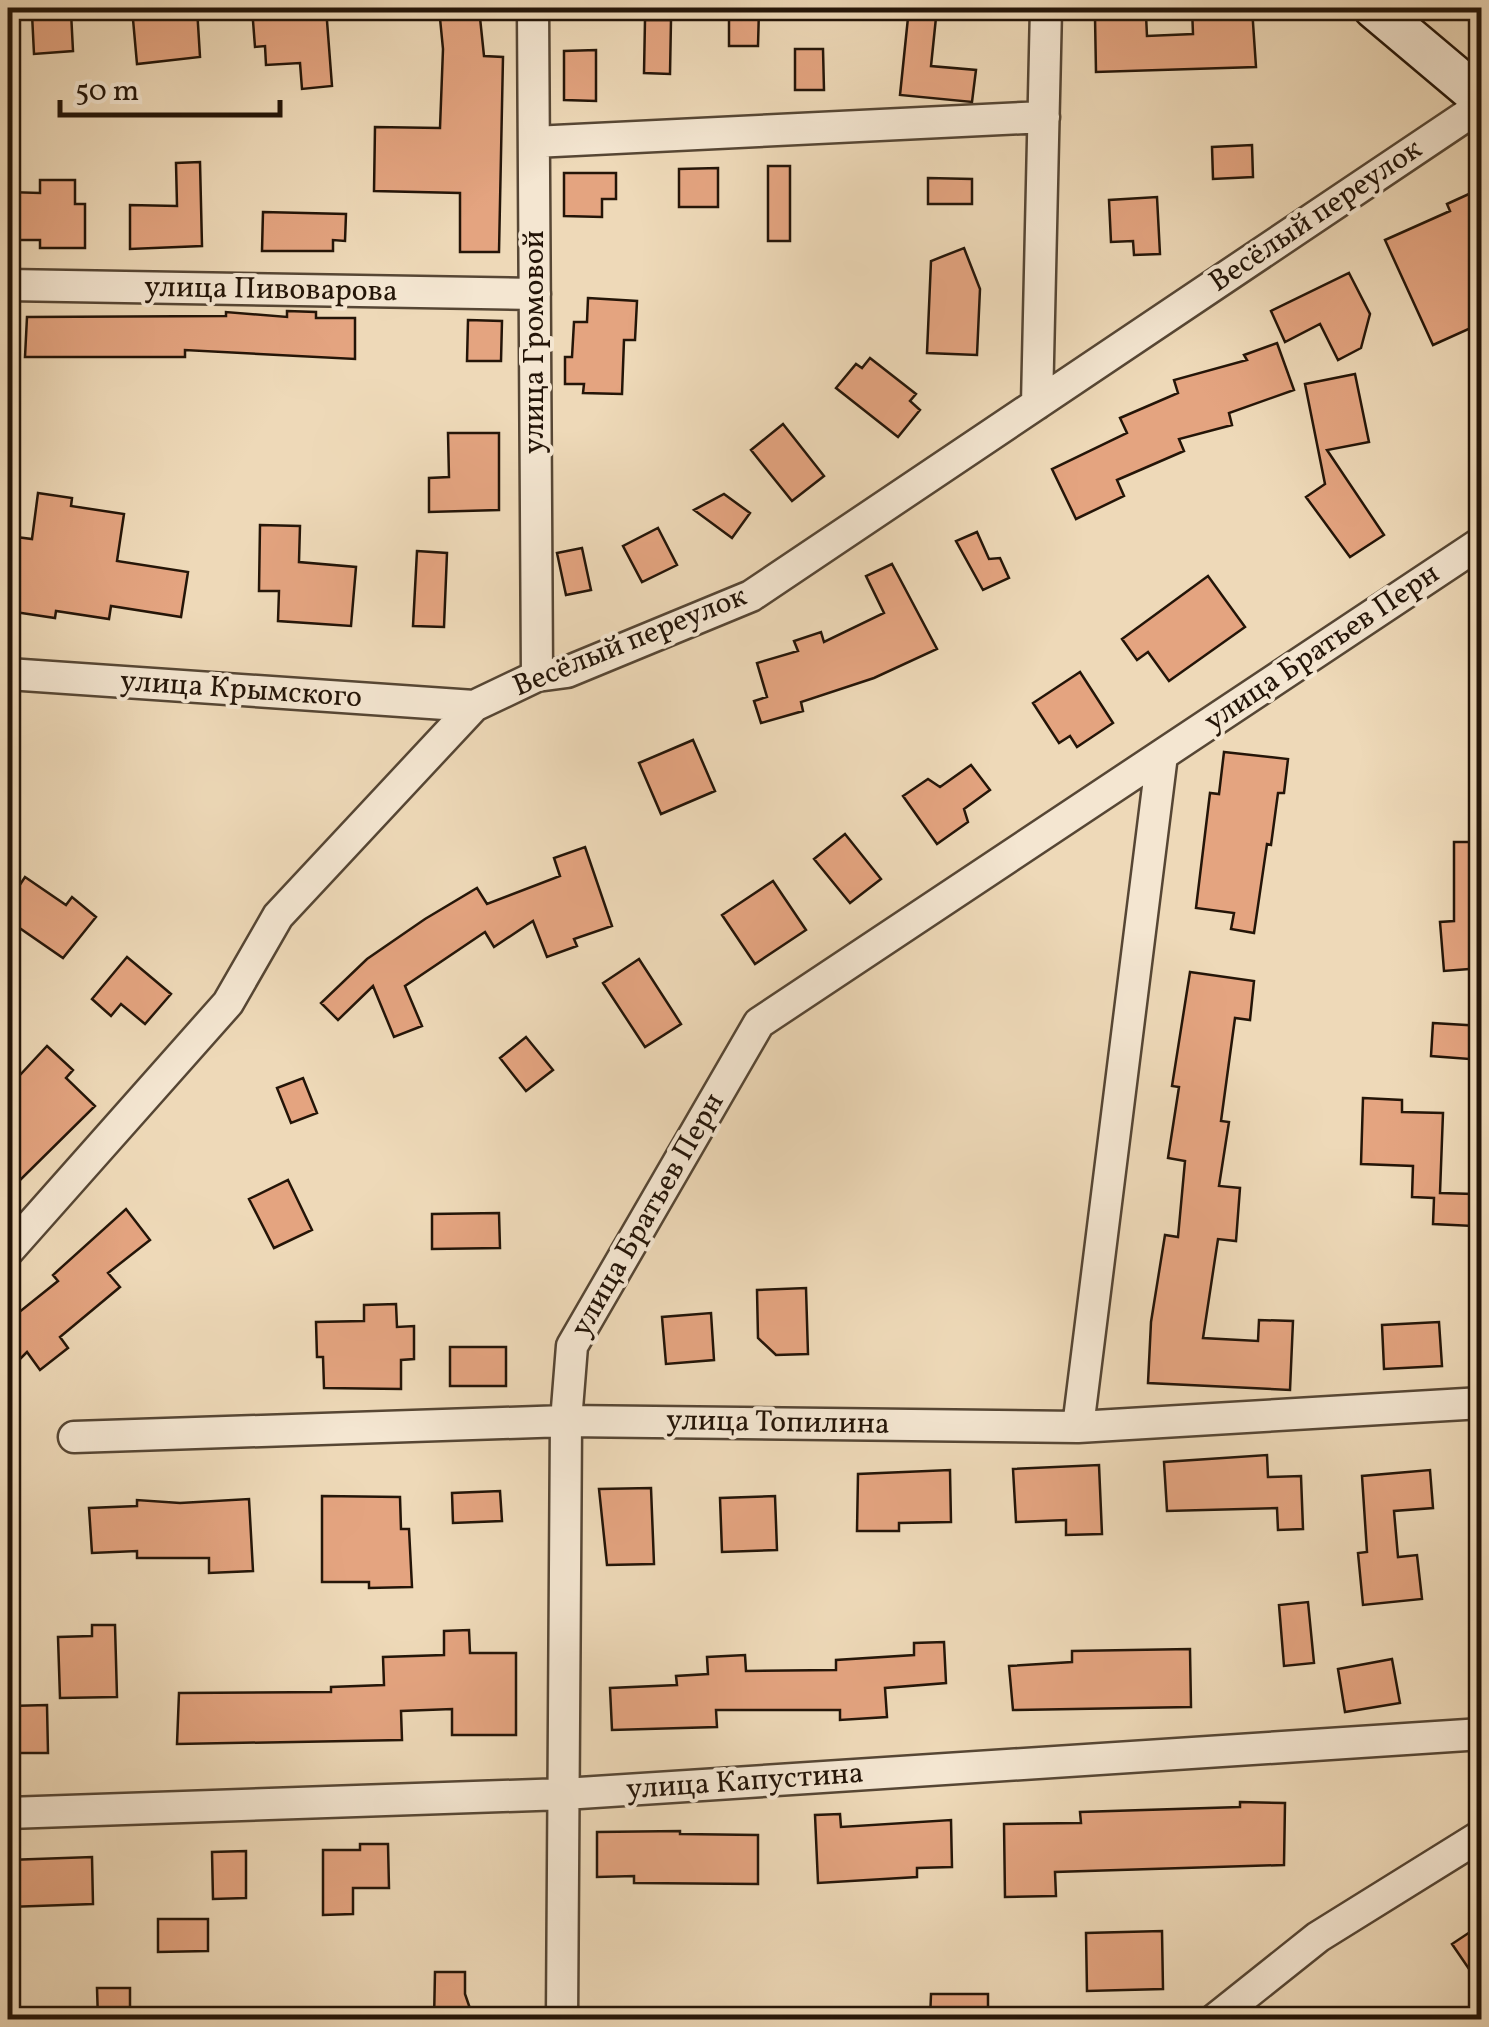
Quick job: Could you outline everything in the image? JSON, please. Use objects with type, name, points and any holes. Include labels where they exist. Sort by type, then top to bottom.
[{"type":"main road","points":[[1380,8],[1482,102]]},
{"type":"street","name":"улица Громовой","points":[[533,8],[537,676]]},
{"type":"street","points":[[1037,404],[1046,8]]},
{"type":"street","name":"Весёлый переулок","points":[[8,1251],[228,1003],[278,916],[474,706],[537,676],[567,672],[751,596],[1482,102]]},
{"type":"street","points":[[534,142],[1044,117]]},
{"type":"street","name":"улица Пивоварова","points":[[8,285],[535,294]]},
{"type":"street","name":"улица Братьев Перн","points":[[562,2020],[566,1420],[572,1346],[759,1024],[1482,542]]},
{"type":"street","name":"улица Крымского","points":[[8,674],[474,706]]},
{"type":"street","points":[[1078,1427],[1162,755]]},
{"type":"street","name":"улица Топилина","points":[[74,1437],[566,1420],[1078,1427],[1482,1403]]},
{"type":"street","name":"улица Капустина","points":[[8,1812],[564,1794],[1482,1734]]},
{"type":"street","points":[[1214,2020],[1318,1937],[1482,1834]]},
{"type":"building","points":[[132,8],[197,8],[200,57],[137,64]]},
{"type":"building","points":[[252,8],[326,8],[332,86],[302,89],[300,63],[266,65],[265,46],[255,47]]},
{"type":"building","points":[[439,8],[479,8],[484,56],[503,57],[499,252],[460,252],[460,193],[374,191],[375,127],[440,128],[443,49]]},
{"type":"building","points":[[909,8],[937,8],[931,66],[976,70],[972,102],[900,95]]},
{"type":"building","points":[[1192,8],[1252,8],[1256,67],[1096,72],[1095,17],[1146,15],[1147,36],[1193,34]]},
{"type":"building","points":[[729,9],[759,9],[758,46],[729,46]]},
{"type":"building","points":[[71,12],[73,51],[34,54],[32,14]]},
{"type":"building","points":[[645,20],[671,20],[670,74],[644,73]]},
{"type":"building","points":[[795,49],[823,49],[824,90],[795,90]]},
{"type":"building","points":[[596,50],[596,101],[564,100],[564,51]]},
{"type":"building","points":[[1252,145],[1253,177],[1213,179],[1212,147]]},
{"type":"building","points":[[200,162],[202,246],[130,249],[130,205],[177,206],[176,163]]},
{"type":"building","points":[[768,166],[790,166],[790,241],[768,241]]},
{"type":"building","points":[[718,168],[718,207],[679,207],[679,169]]},
{"type":"building","points":[[564,173],[616,173],[616,199],[602,199],[602,217],[564,216]]},
{"type":"building","points":[[928,178],[972,179],[972,204],[928,204]]},
{"type":"building","points":[[40,180],[75,180],[75,204],[85,204],[85,248],[40,248],[40,240],[8,240],[8,192],[40,193]]},
{"type":"building","points":[[1482,188],[1482,323],[1433,345],[1385,240],[1450,211],[1447,204]]},
{"type":"building","points":[[1157,197],[1160,254],[1134,255],[1133,241],[1111,242],[1109,200]]},
{"type":"building","points":[[263,212],[346,214],[345,241],[333,240],[333,251],[262,251]]},
{"type":"building","points":[[964,248],[980,289],[977,355],[927,353],[931,261]]},
{"type":"building","points":[[1349,273],[1370,314],[1361,348],[1338,360],[1320,324],[1285,342],[1271,311]]},
{"type":"building","points":[[588,298],[637,301],[635,340],[624,340],[622,394],[583,393],[584,384],[565,384],[565,357],[572,357],[574,322],[587,322]]},
{"type":"building","points":[[287,311],[316,312],[316,318],[355,318],[355,359],[185,350],[185,357],[25,357],[27,317],[226,316],[226,312],[287,317]]},
{"type":"building","points":[[468,320],[502,321],[501,361],[467,361]]},
{"type":"building","points":[[1277,343],[1294,390],[1229,413],[1232,425],[1179,439],[1184,451],[1117,480],[1124,496],[1076,519],[1052,469],[1127,433],[1120,418],[1178,393],[1174,380],[1247,360],[1244,355]]},
{"type":"building","points":[[870,358],[916,394],[910,401],[920,410],[898,437],[836,388],[856,364],[862,368]]},
{"type":"building","points":[[1355,374],[1369,442],[1327,450],[1384,535],[1350,557],[1306,497],[1325,484],[1305,384]]},
{"type":"building","points":[[783,424],[824,476],[792,501],[751,450]]},
{"type":"building","points":[[448,433],[499,433],[499,510],[429,512],[429,478],[449,477]]},
{"type":"building","points":[[38,493],[72,498],[71,506],[124,514],[117,561],[188,572],[181,617],[111,606],[109,619],[56,611],[55,618],[8,611],[16,537],[32,539]]},
{"type":"building","points":[[724,494],[750,513],[732,538],[694,510]]},
{"type":"building","points":[[260,525],[300,526],[299,562],[356,567],[351,626],[278,621],[279,591],[259,591]]},
{"type":"building","points":[[658,528],[677,565],[642,582],[623,546]]},
{"type":"building","points":[[977,532],[989,559],[1000,558],[1009,578],[983,590],[956,541]]},
{"type":"building","points":[[582,548],[591,590],[566,595],[557,553]]},
{"type":"building","points":[[417,551],[447,553],[444,627],[413,626]]},
{"type":"building","points":[[892,564],[937,649],[874,678],[801,702],[803,711],[761,723],[754,701],[767,697],[757,663],[798,651],[794,641],[821,632],[824,642],[884,613],[866,576]]},
{"type":"building","points":[[1208,576],[1245,627],[1169,681],[1148,652],[1137,660],[1122,639]]},
{"type":"building","points":[[1080,672],[1113,723],[1077,747],[1070,736],[1059,743],[1033,703]]},
{"type":"building","points":[[693,740],[715,791],[661,814],[639,763]]},
{"type":"building","points":[[1224,752],[1288,759],[1284,793],[1278,793],[1271,845],[1267,844],[1254,933],[1231,929],[1234,913],[1196,908],[1210,793],[1219,794]]},
{"type":"building","points":[[971,765],[990,790],[964,809],[968,822],[937,844],[903,796],[928,779],[940,787]]},
{"type":"building","points":[[845,834],[881,879],[850,903],[814,859]]},
{"type":"building","points":[[1454,842],[1482,842],[1482,885],[1473,886],[1482,968],[1444,971],[1440,922],[1454,921]]},
{"type":"building","points":[[585,847],[612,926],[574,939],[577,946],[547,957],[533,921],[494,947],[485,932],[405,986],[422,1026],[394,1037],[373,986],[338,1020],[321,1003],[367,959],[477,888],[487,904],[560,876],[554,858]]},
{"type":"building","points":[[25,877],[66,905],[72,897],[96,917],[63,958],[8,920],[8,903]]},
{"type":"building","points":[[773,881],[806,930],[755,964],[722,915]]},
{"type":"building","points":[[127,957],[171,994],[145,1024],[121,1004],[111,1016],[92,999]]},
{"type":"building","points":[[639,959],[681,1024],[645,1047],[603,983]]},
{"type":"building","points":[[1190,972],[1254,981],[1250,1020],[1235,1018],[1221,1121],[1229,1122],[1219,1186],[1240,1188],[1236,1241],[1218,1239],[1203,1338],[1258,1341],[1259,1320],[1293,1321],[1290,1390],[1148,1383],[1151,1322],[1165,1235],[1178,1237],[1185,1161],[1168,1158],[1179,1087],[1172,1086]]},
{"type":"building","points":[[1433,1023],[1482,1026],[1482,1060],[1431,1056]]},
{"type":"building","points":[[526,1037],[553,1070],[526,1091],[500,1058]]},
{"type":"building","points":[[47,1046],[73,1070],[66,1078],[95,1106],[8,1192],[8,1088]]},
{"type":"building","points":[[303,1078],[317,1113],[291,1123],[277,1088]]},
{"type":"building","points":[[1363,1098],[1402,1100],[1402,1112],[1443,1113],[1440,1193],[1474,1194],[1473,1226],[1433,1224],[1434,1198],[1412,1197],[1413,1166],[1361,1164]]},
{"type":"building","points":[[288,1180],[312,1230],[274,1248],[249,1199]]},
{"type":"building","points":[[126,1209],[150,1240],[108,1273],[120,1287],[60,1337],[68,1348],[40,1370],[27,1352],[8,1371],[8,1321],[58,1281],[53,1275]]},
{"type":"building","points":[[499,1213],[500,1248],[432,1249],[432,1214]]},
{"type":"building","points":[[806,1288],[808,1354],[776,1355],[758,1338],[757,1290]]},
{"type":"building","points":[[396,1304],[397,1327],[414,1326],[414,1359],[401,1360],[401,1389],[324,1388],[323,1357],[317,1357],[316,1322],[364,1321],[364,1305]]},
{"type":"building","points":[[711,1313],[714,1360],[666,1364],[662,1317]]},
{"type":"building","points":[[1439,1322],[1442,1366],[1384,1369],[1382,1325]]},
{"type":"building","points":[[450,1347],[506,1347],[506,1386],[450,1386]]},
{"type":"building","points":[[1267,1455],[1268,1477],[1301,1476],[1303,1529],[1278,1530],[1277,1508],[1167,1511],[1164,1462]]},
{"type":"building","points":[[1099,1465],[1102,1534],[1066,1535],[1066,1520],[1016,1522],[1013,1469]]},
{"type":"building","points":[[950,1470],[951,1522],[899,1523],[899,1531],[857,1531],[858,1474]]},
{"type":"building","points":[[1430,1470],[1433,1508],[1394,1511],[1398,1557],[1417,1555],[1422,1599],[1363,1605],[1358,1553],[1367,1552],[1362,1476]]},
{"type":"building","points":[[651,1488],[654,1564],[607,1565],[599,1489]]},
{"type":"building","points":[[500,1491],[502,1521],[453,1523],[452,1493]]},
{"type":"building","points":[[322,1496],[400,1497],[401,1529],[409,1529],[412,1587],[369,1588],[369,1582],[322,1582]]},
{"type":"building","points":[[775,1496],[777,1550],[722,1552],[720,1498]]},
{"type":"building","points":[[249,1499],[253,1571],[209,1573],[209,1558],[137,1558],[137,1551],[92,1553],[89,1508],[137,1506],[137,1500],[180,1503]]},
{"type":"building","points":[[1308,1602],[1314,1663],[1284,1666],[1279,1605]]},
{"type":"building","points":[[92,1625],[115,1625],[117,1697],[60,1698],[58,1637],[92,1636]]},
{"type":"building","points":[[469,1630],[470,1653],[516,1653],[516,1735],[452,1735],[452,1709],[401,1711],[402,1740],[177,1744],[179,1693],[331,1692],[331,1687],[384,1685],[383,1657],[444,1655],[444,1631]]},
{"type":"building","points":[[944,1642],[946,1683],[885,1688],[887,1717],[840,1720],[840,1710],[716,1710],[717,1727],[612,1730],[610,1688],[677,1685],[676,1676],[708,1674],[707,1657],[745,1655],[746,1671],[836,1670],[836,1660],[914,1655],[914,1643]]},
{"type":"building","points":[[1190,1649],[1191,1707],[1013,1710],[1009,1666],[1072,1662],[1072,1651]]},
{"type":"building","points":[[1392,1659],[1400,1703],[1345,1712],[1338,1669]]},
{"type":"building","points":[[47,1705],[48,1753],[11,1753],[10,1706]]},
{"type":"building","points":[[1240,1802],[1285,1803],[1284,1865],[1055,1872],[1056,1896],[1005,1897],[1004,1824],[1081,1823],[1080,1812],[1240,1807]]},
{"type":"building","points":[[840,1814],[841,1827],[951,1820],[952,1867],[917,1868],[917,1877],[818,1883],[815,1815]]},
{"type":"building","points":[[597,1832],[758,1835],[758,1884],[634,1883],[634,1876],[597,1877]]},
{"type":"building","points":[[360,1844],[388,1844],[389,1888],[353,1888],[353,1914],[323,1915],[323,1850],[360,1850]]},
{"type":"building","points":[[246,1851],[246,1898],[213,1899],[212,1852]]},
{"type":"building","points":[[92,1857],[93,1904],[8,1907],[8,1860]]},
{"type":"building","points":[[158,1919],[208,1919],[208,1951],[158,1952]]},
{"type":"building","points":[[1482,1924],[1482,1988],[1452,1944]]},
{"type":"building","points":[[1162,1931],[1163,1989],[1087,1991],[1086,1933]]},
{"type":"building","points":[[435,1972],[465,1972],[465,1994],[474,2020],[434,2020]]},
{"type":"building","points":[[97,1988],[130,1988],[130,2020],[98,2020]]},
{"type":"building","points":[[931,1994],[988,1994],[988,2020],[930,2020]]}]
